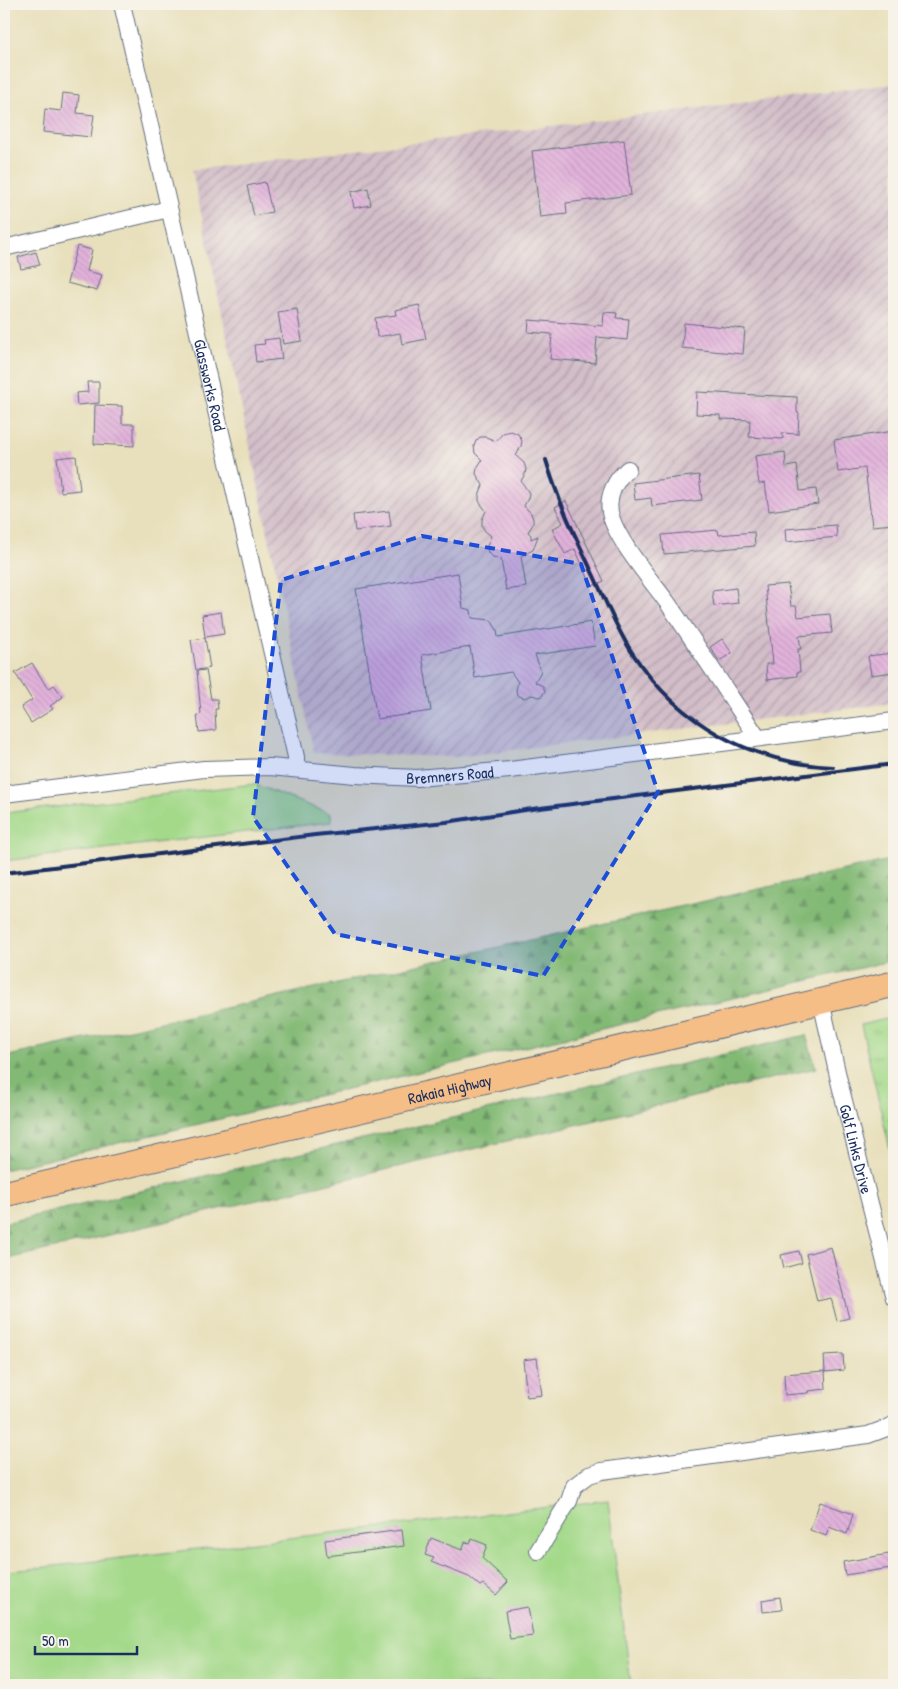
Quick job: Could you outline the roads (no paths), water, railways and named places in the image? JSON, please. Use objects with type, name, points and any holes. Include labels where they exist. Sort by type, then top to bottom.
[{"type":"highway","name":"Rakaia Highway","points":[[4,1194],[894,984]]},
{"type":"street","name":"Glassworks Road","points":[[122,4],[296,757],[296,768]]},
{"type":"street","points":[[4,248],[170,209]]},
{"type":"street","points":[[628,469],[621,475],[612,492],[609,511],[612,522],[758,738]]},
{"type":"street","name":"Bremners Road","points":[[4,794],[204,769],[270,767],[417,778],[449,776],[510,770],[894,721]]},
{"type":"street","name":"Golf Links Drive","points":[[821,1001],[840,1085],[894,1298]]},
{"type":"street","points":[[538,1551],[569,1501],[574,1486],[589,1475],[602,1471],[868,1435],[894,1424]]},
{"type":"railway","points":[[546,460],[568,519],[612,616],[627,645],[651,679],[672,701],[719,735],[746,748],[774,758],[803,764],[833,767]]},
{"type":"railway","points":[[4,873],[315,835],[446,822],[532,809],[894,764]]}]
